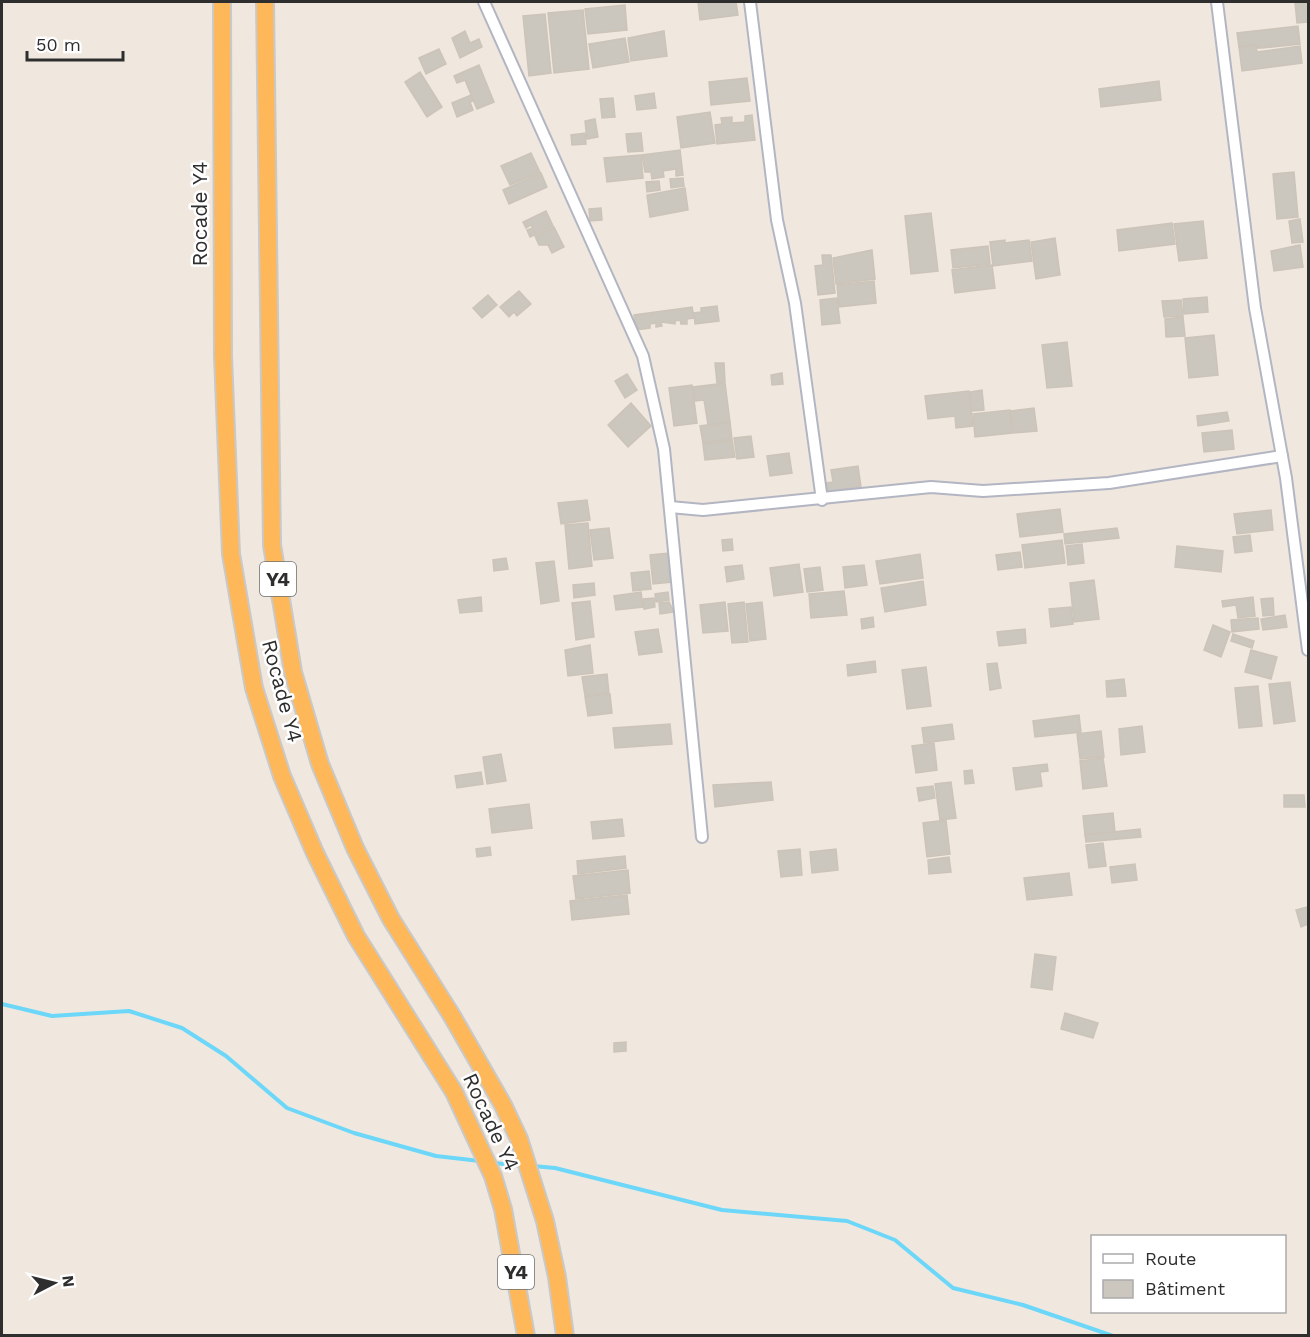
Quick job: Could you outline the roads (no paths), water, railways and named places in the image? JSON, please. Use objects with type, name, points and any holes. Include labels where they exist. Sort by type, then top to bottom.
[{"type":"highway","name":"Rocade Y4","points":[[222,2],[223,357],[231,554],[254,688],[282,776],[335,895],[356,936],[454,1092],[493,1176],[503,1209],[526,1335]]},
{"type":"highway","name":"Rocade Y4","points":[[265,2],[272,545],[293,672],[320,764],[354,848],[391,919],[452,1016],[503,1105],[519,1139],[545,1221],[557,1277],[565,1335]]},
{"type":"street","points":[[484,2],[643,357],[664,449],[702,837]]},
{"type":"street","points":[[750,2],[777,220],[795,303],[822,500]]},
{"type":"street","points":[[1217,2],[1255,308],[1282,456],[1308,650]]},
{"type":"street","points":[[670,507],[703,510],[822,500],[931,487],[983,491],[1109,483],[1282,456]]},
{"type":"waterway","points":[[2,1004],[52,1016],[129,1011],[182,1028],[226,1056],[287,1108],[354,1133],[436,1156],[480,1161]]},
{"type":"waterway","points":[[494,1163],[522,1166]]},
{"type":"waterway","points":[[533,1166],[555,1168],[722,1210],[847,1221],[895,1240],[953,1288],[1023,1305],[1113,1336]]}]
